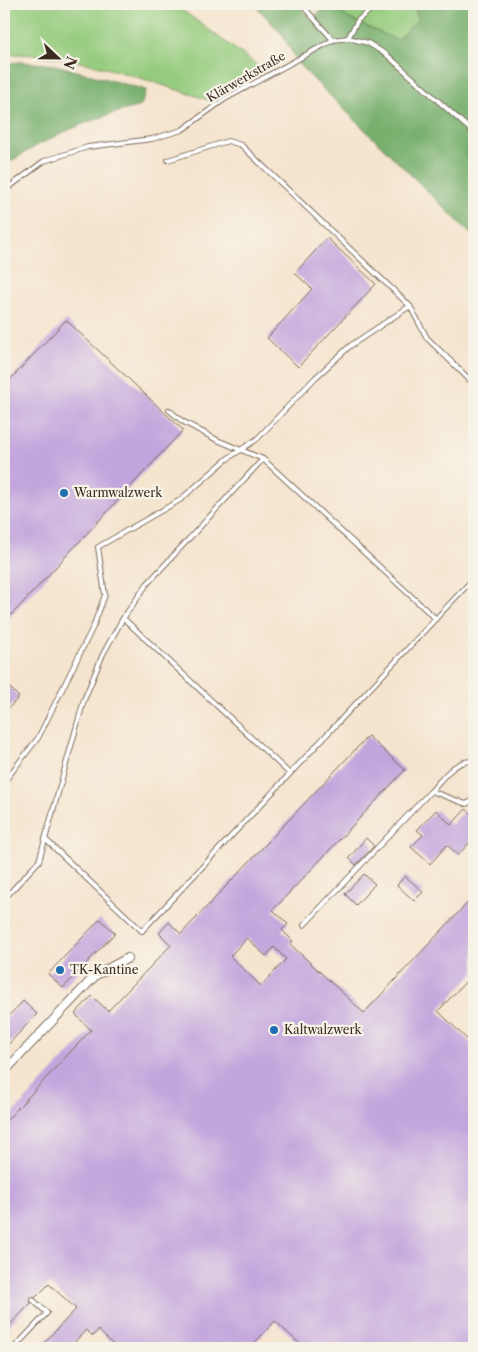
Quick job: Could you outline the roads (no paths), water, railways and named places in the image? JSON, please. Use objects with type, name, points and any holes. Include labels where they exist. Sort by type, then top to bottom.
[{"type":"street","points":[[4,1072],[96,975],[128,958]]},
{"type":"lane","points":[[301,4],[332,40]]},
{"type":"lane","points":[[378,4],[358,20],[348,38],[368,43],[387,55],[474,133]]},
{"type":"lane","name":"Klärwerkstraße","points":[[4,191],[44,161],[88,147],[152,138],[182,130],[225,98],[332,40],[348,38]]},
{"type":"lane","points":[[168,160],[228,141],[242,144],[410,306],[427,338],[474,384]]},
{"type":"lane","points":[[4,782],[38,738],[93,627],[105,595],[98,547],[180,500],[256,439],[315,378],[350,346],[410,306]]},
{"type":"lane","points":[[169,410],[196,429],[263,459],[436,619]]},
{"type":"lane","points":[[4,899],[39,862],[84,700],[103,654],[123,618],[147,584],[263,459]]},
{"type":"lane","points":[[45,840],[142,931],[474,578]]},
{"type":"lane","points":[[123,618],[290,774]]},
{"type":"lane","points":[[304,925],[453,766],[474,761]]},
{"type":"lane","points":[[431,791],[466,804],[474,800]]},
{"type":"lane","points":[[14,1348],[47,1313],[33,1300]]},
{"type":"place","name":"Warmwalzwerk","points":[[64,493]]},
{"type":"place","name":"TK-Kantine","points":[[60,970]]},
{"type":"place","name":"Kaltwalzwerk","points":[[274,1030]]}]
